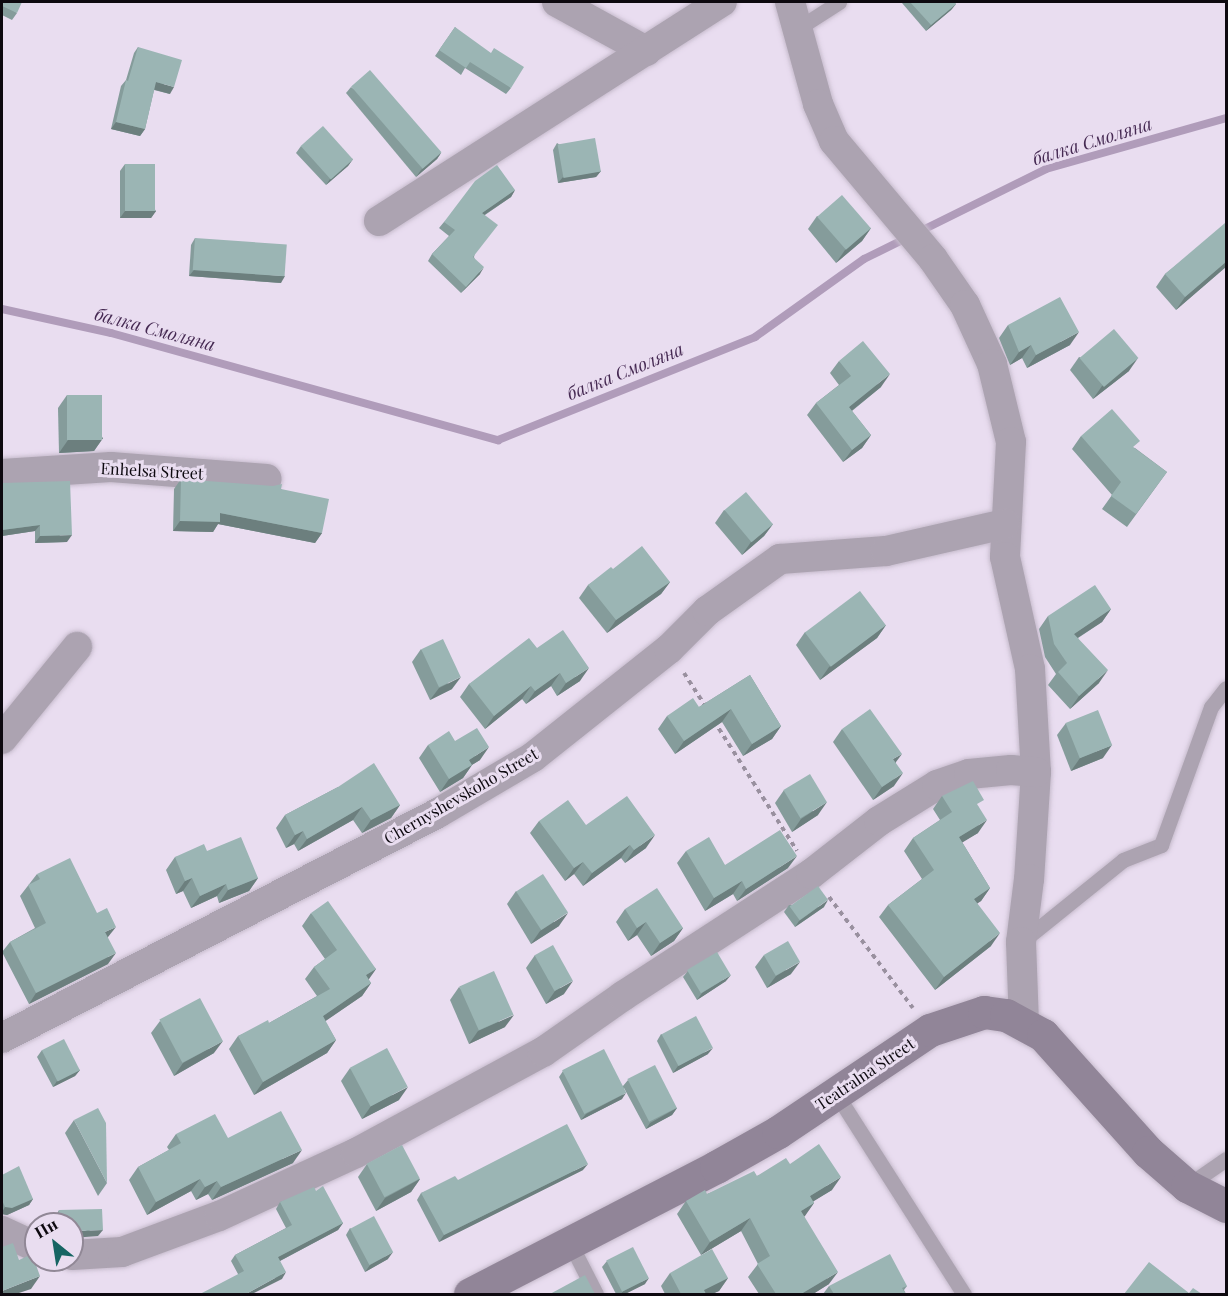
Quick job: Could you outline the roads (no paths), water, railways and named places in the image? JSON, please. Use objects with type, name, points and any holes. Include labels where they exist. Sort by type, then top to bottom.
[{"type":"street","points":[[557,2],[646,51]]},
{"type":"street","points":[[379,221],[722,2]]},
{"type":"street","points":[[793,15],[818,104],[834,141],[933,259],[965,305],[992,364],[1011,442],[1005,557],[1030,669],[1036,772],[1029,879],[1021,942],[1023,1023]]},
{"type":"street","name":"Enhelsa Street","points":[[2,474],[111,467],[267,479]]},
{"type":"street","name":"Chernyshevskoho Street","points":[[2,1038],[438,813],[533,757],[669,649],[708,611],[780,559],[886,551],[1005,524]]},
{"type":"street","points":[[2,739],[77,647]]},
{"type":"street","points":[[84,1254],[122,1252],[219,1216],[366,1148],[543,1052],[643,983],[811,874],[879,821],[937,785],[969,774],[1011,770],[1036,772]]},
{"type":"street","name":"Teatralna Street","points":[[470,1294],[716,1167],[837,1095],[930,1030],[984,1012],[1006,1015],[1043,1035],[1148,1152],[1187,1186],[1227,1206]]},
{"type":"street","points":[[2,1231],[24,1241]]},
{"type":"lane","points":[[793,15],[839,2]]},
{"type":"lane","points":[[1021,942],[1123,860],[1161,845],[1211,707],[1227,688]]},
{"type":"lane","points":[[837,1095],[964,1294]]},
{"type":"lane","points":[[1187,1186],[1227,1159]]},
{"type":"lane","points":[[569,1241],[596,1294]]},
{"type":"waterway","name":"балка Смоляна","points":[[2,309],[111,333],[498,440],[755,337],[864,259],[1046,169],[1226,118]]}]
